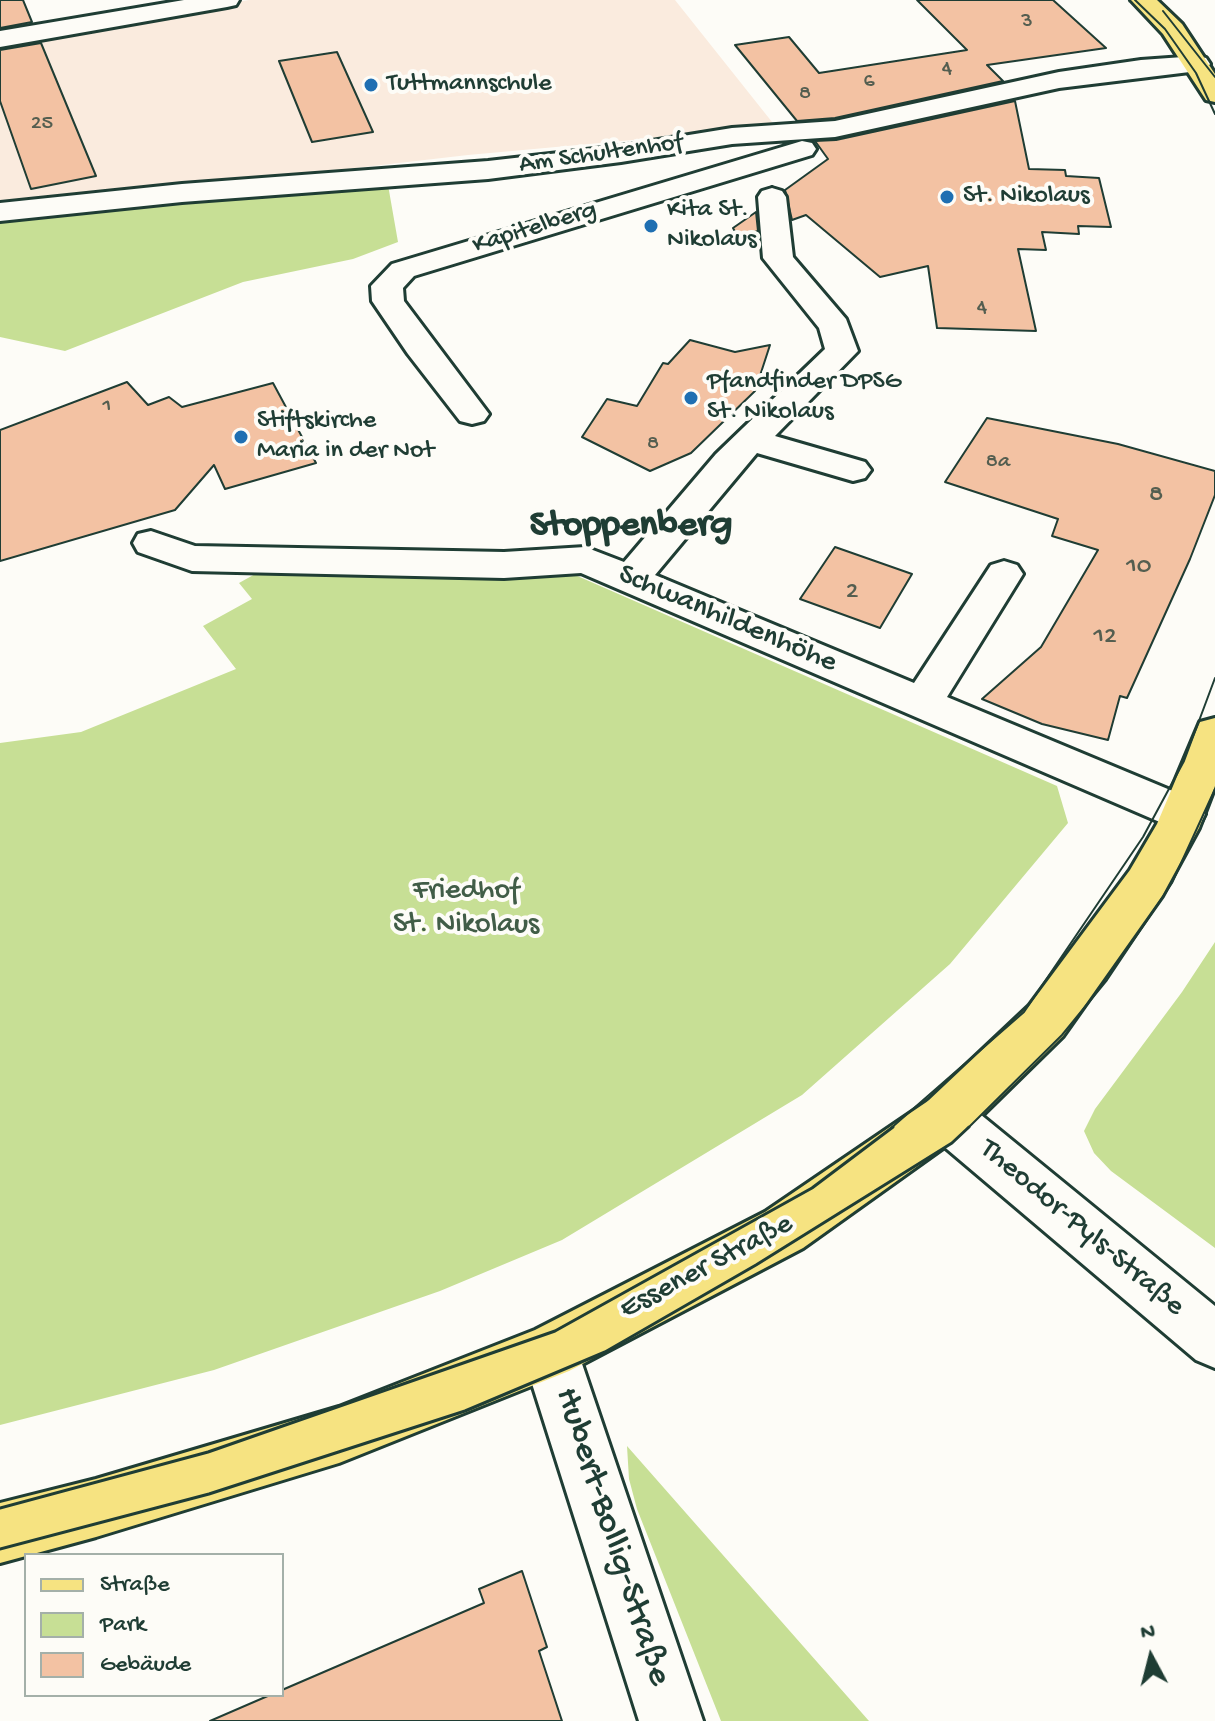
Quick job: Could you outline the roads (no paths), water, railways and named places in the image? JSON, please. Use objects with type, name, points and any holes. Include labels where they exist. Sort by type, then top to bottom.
[{"type":"main road","points":[[1143,0],[1206,63],[1215,94]]},
{"type":"main road","name":"Essener Straße","points":[[0,1533],[96,1508],[339,1435],[550,1352],[784,1230],[946,1117],[1046,1021],[1146,883],[1204,772]]},
{"type":"street","points":[[0,39],[227,0]]},
{"type":"street","name":"Am Schultenhof","points":[[0,212],[182,193],[488,170],[621,154],[732,136],[835,129],[1059,80],[1131,69],[1206,63]]},
{"type":"street","name":"Kapitelberg","points":[[472,414],[419,347],[388,301],[387,286],[403,270],[801,150],[835,129]]},
{"type":"street","points":[[632,578],[728,462],[842,351],[835,326],[778,258],[772,197]]},
{"type":"street","points":[[750,440],[853,470]]},
{"type":"street","name":"Schwanhildenhöhe","points":[[151,543],[192,558],[490,565],[585,560],[922,703],[1204,772]]},
{"type":"street","points":[[922,703],[1004,574]]},
{"type":"street","name":"Theodor-Pyls-Straße","points":[[946,1117],[1215,1341]]},
{"type":"street","name":"Hubert-Bollig-Straße","points":[[550,1352],[671,1721]]},
{"type":"tram line","points":[[1135,0],[1165,29],[1196,73],[1215,114]]},
{"type":"tram line","points":[[1163,11],[1215,77]]},
{"type":"tram line","points":[[890,1129],[1024,1012],[1143,837],[1184,761],[1215,678]]},
{"type":"tram line","points":[[967,1129],[1062,1035],[1107,980],[1172,883],[1215,789]]},
{"type":"tram line","points":[[0,1508],[208,1452],[555,1331],[812,1188],[893,1127]]},
{"type":"tram line","points":[[0,1549],[209,1494],[465,1411],[605,1352],[756,1265],[952,1143],[969,1127]]},
{"type":"place","name":"Tuttmannschule","points":[[371,85]]},
{"type":"place","name":"St. Nikolaus","points":[[947,197]]},
{"type":"place","name":"Kita St. Nikolaus","points":[[651,226]]},
{"type":"place","name":"Pfandfinder DPSG St. Nikolaus","points":[[691,398]]},
{"type":"place","name":"Stiftskirche Maria in der Not","points":[[241,437]]},
{"type":"district","name":"Stoppenberg","points":[[631,527]]},
{"type":"park label","name":"Friedhof St. Nikolaus","points":[[466,909]]}]
